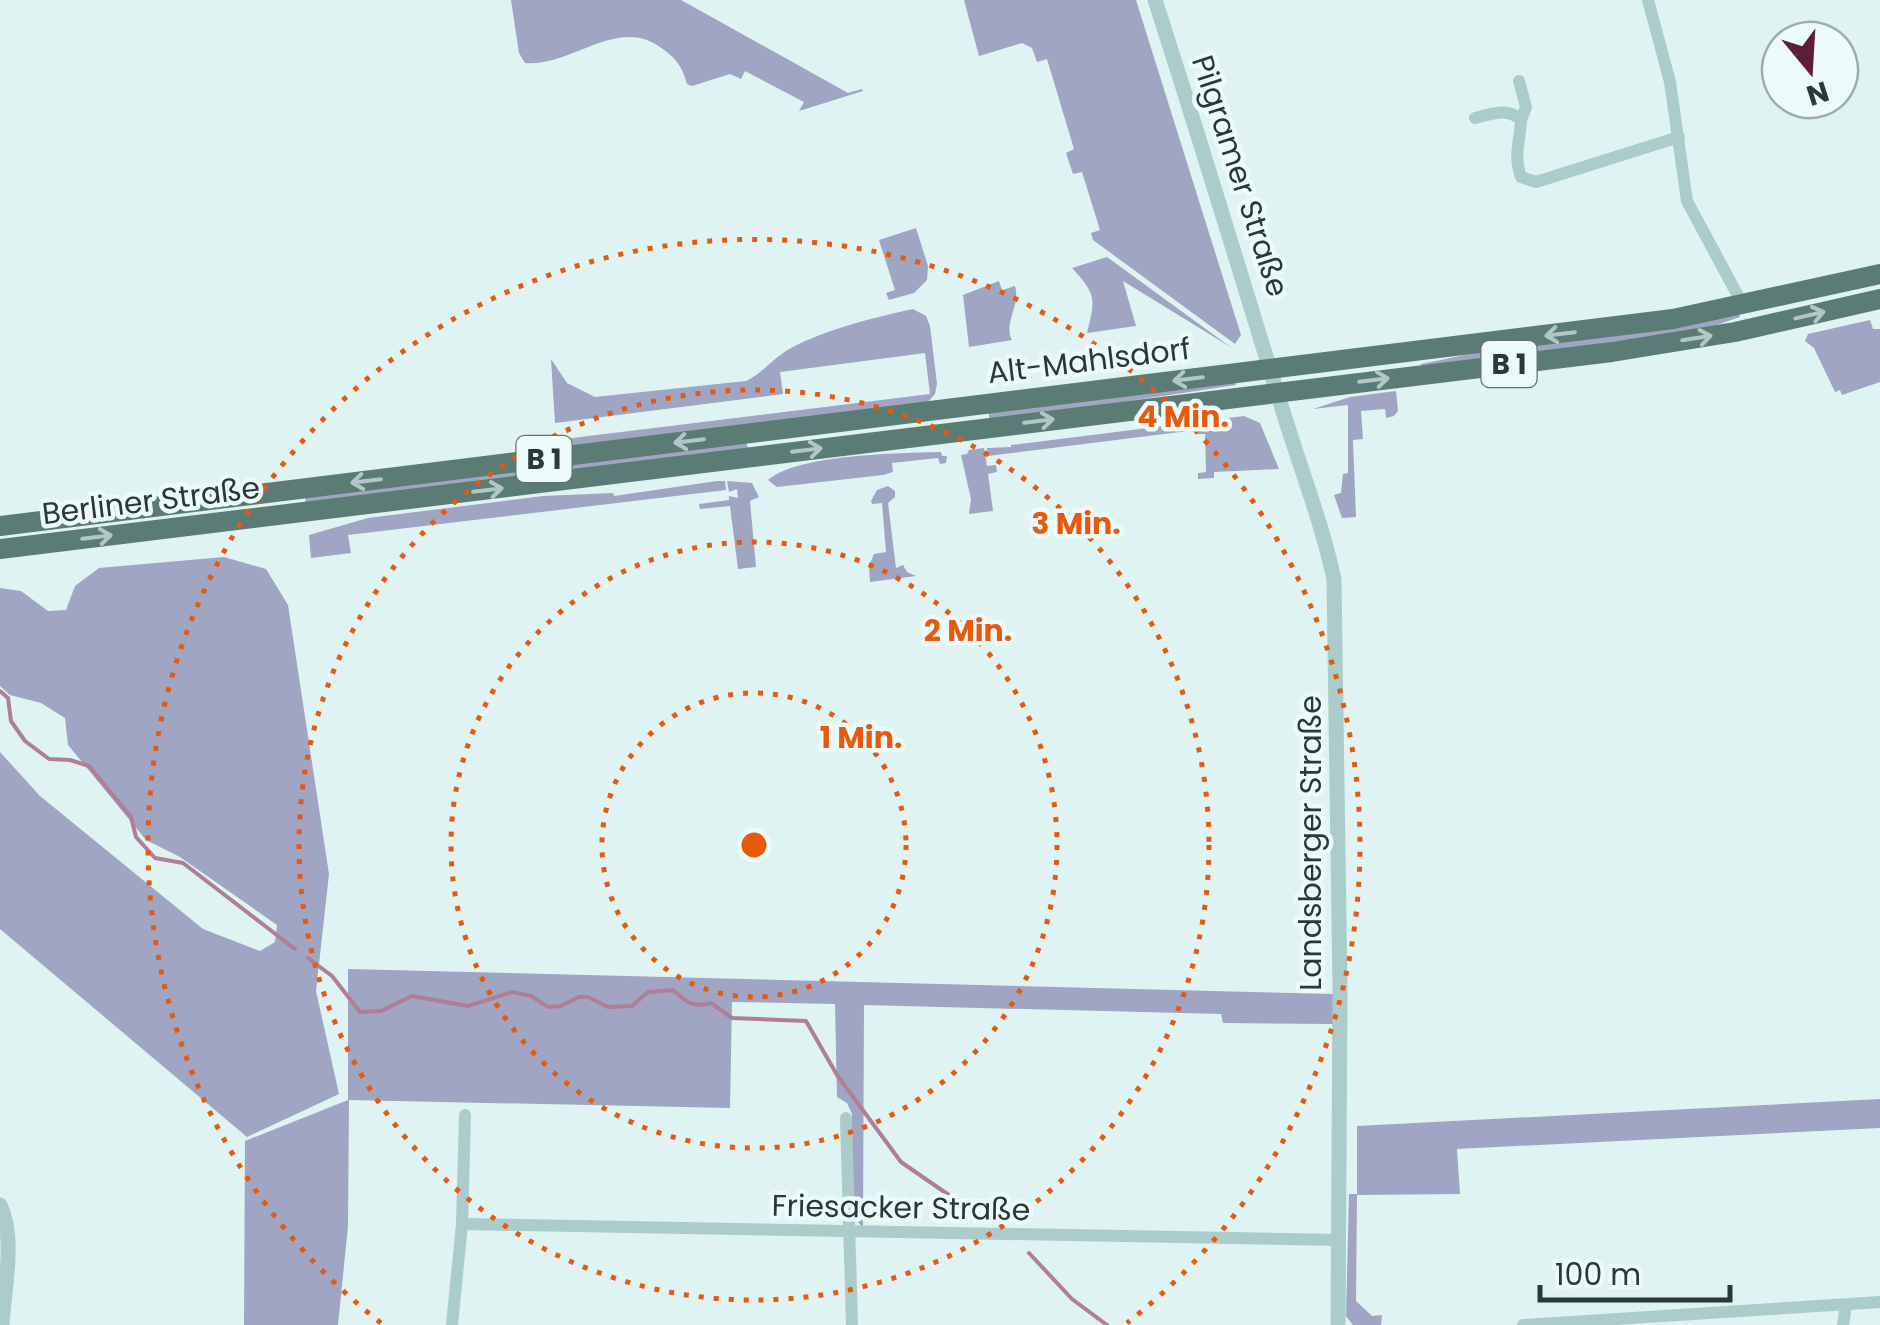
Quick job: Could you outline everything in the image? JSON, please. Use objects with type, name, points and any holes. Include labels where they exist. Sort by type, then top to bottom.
[{"type":"main road","name":"Alt-Mahlsdorf","points":[[303,489],[1673,319],[1880,274]]},
{"type":"main road","name":"Alt-Mahlsdorf","points":[[309,512],[1612,352],[1735,332],[1880,299]]},
{"type":"main road","name":"Berliner Straße","points":[[0,526],[303,489]]},
{"type":"main road","name":"Berliner Straße","points":[[0,550],[309,512]]},
{"type":"street","name":"Pilgramer Straße","points":[[1155,0],[1271,370]]},
{"type":"street","points":[[1648,0],[1670,82],[1686,201],[1741,306]]},
{"type":"street","points":[[1519,81],[1526,107],[1514,154],[1520,178],[1536,182],[1679,137]]},
{"type":"street","points":[[1475,118],[1500,112],[1513,113],[1520,120]]},
{"type":"street","name":"Landsberger Straße","points":[[1271,370],[1323,528],[1334,579],[1340,990],[1338,1325]]},
{"type":"street","points":[[452,1325],[462,1224],[465,1115]]},
{"type":"street","points":[[846,1118],[852,1325]]},
{"type":"street","points":[[0,1205],[7,1220],[8,1238],[2,1325]]},
{"type":"street","name":"Friesacker Straße","points":[[462,1224],[1339,1240]]},
{"type":"street","points":[[1523,1325],[1880,1302]]},
{"type":"street","points":[[1842,1325],[1846,1305]]},
{"type":"shaded area","points":[[511,0],[681,0],[848,93],[863,91],[799,111],[804,102],[745,71],[741,79],[730,74],[692,86],[687,84],[678,63],[666,51],[644,39],[627,37],[559,58],[525,63],[519,53]]},
{"type":"shaded area","points":[[964,0],[1136,0],[1241,335],[1235,344],[1093,240],[1091,233],[1100,230],[1082,172],[1073,174],[1066,153],[1074,149],[1047,59],[1037,62],[1032,48],[1022,43],[979,56]]},
{"type":"shaded area","points":[[916,228],[928,266],[927,280],[914,293],[889,300],[886,293],[895,290],[879,240]]},
{"type":"shaded area","points":[[1107,257],[1232,348],[1123,281],[1136,326],[1087,333],[1092,298],[1072,268]]},
{"type":"shaded area","points":[[999,281],[1002,290],[1015,286],[1012,340],[969,347],[963,295]]},
{"type":"shaded area","points":[[913,309],[926,316],[930,326],[937,384],[927,403],[558,451],[556,440],[930,394],[925,353],[780,372],[783,394],[555,423],[551,359],[567,383],[595,397],[746,381],[804,341]]},
{"type":"shaded area","points":[[1739,314],[1740,317],[1702,330],[1421,368],[1421,364],[1489,350]]},
{"type":"shaded area","points":[[1870,320],[1873,329],[1880,329],[1880,382],[1842,395],[1840,390],[1835,392],[1814,348],[1805,341],[1808,334]]},
{"type":"shaded area","points":[[1234,380],[1236,385],[990,422],[988,411]]},
{"type":"shaded area","points":[[1396,391],[1398,411],[1394,416],[1386,418],[1385,409],[1361,411],[1363,439],[1353,440],[1356,517],[1342,518],[1334,495],[1341,493],[1343,474],[1348,473],[1348,405],[1313,409],[1350,397]]},
{"type":"shaded area","points":[[1244,416],[1260,423],[1279,469],[1214,472],[1214,478],[1198,479],[1198,473],[1206,472],[1205,434],[1197,434],[1196,430],[988,456],[987,448]]},
{"type":"shaded area","points":[[746,441],[748,448],[306,505],[305,496]]},
{"type":"shaded area","points":[[984,448],[987,466],[996,465],[997,472],[988,474],[993,511],[969,514],[971,499],[961,455]]},
{"type":"shaded area","points":[[941,452],[947,456],[946,463],[940,464],[938,458],[892,463],[893,472],[883,475],[777,487],[768,480],[783,471],[825,460]]},
{"type":"shaded area","points":[[725,481],[726,490],[348,535],[351,553],[311,558],[309,535],[368,518],[543,496],[614,496]]},
{"type":"shaded area","points":[[727,481],[752,483],[759,497],[750,501],[756,567],[738,569],[730,506],[700,509],[699,504],[729,500],[729,496],[738,498],[737,489],[729,492]]},
{"type":"shaded area","points":[[888,486],[895,491],[895,497],[888,503],[896,568],[903,565],[916,576],[870,582],[869,566],[874,554],[886,552],[882,503],[871,501],[877,490]]},
{"type":"shaded area","points":[[224,557],[266,569],[288,605],[329,874],[316,991],[339,1094],[247,1137],[0,929],[0,752],[40,796],[203,929],[260,951],[275,942],[277,925],[180,857],[146,840],[68,745],[65,718],[41,703],[10,695],[0,686],[0,588],[21,591],[48,611],[66,610],[75,586],[99,568]]},
{"type":"shaded area","points":[[348,969],[1333,994],[1333,1024],[1223,1023],[1221,1014],[864,1005],[863,1228],[852,1215],[852,1114],[847,1103],[837,1097],[835,1004],[732,1002],[730,1108],[349,1100],[348,1226],[338,1325],[244,1325],[245,1141],[348,1100]]},
{"type":"shaded area","points":[[1880,1099],[1880,1128],[1457,1149],[1460,1194],[1357,1195],[1356,1301],[1372,1316],[1382,1315],[1381,1325],[1353,1325],[1346,1316],[1349,1194],[1357,1194],[1357,1126]]},
{"type":"waterway","points":[[0,691],[8,698],[11,721],[25,741],[49,759],[89,766],[131,817],[136,837],[155,858],[183,863],[295,949]]},
{"type":"waterway","points":[[308,958],[332,976],[360,1012],[381,1011],[412,996],[468,1006],[512,992],[531,996],[548,1007],[561,1006],[579,997],[608,1007],[632,1006],[648,992],[673,990],[690,1003],[711,1003],[732,1018],[806,1021],[837,1075],[901,1162],[985,1220]]},
{"type":"waterway","points":[[1029,1253],[1072,1299],[1107,1325]]}]
